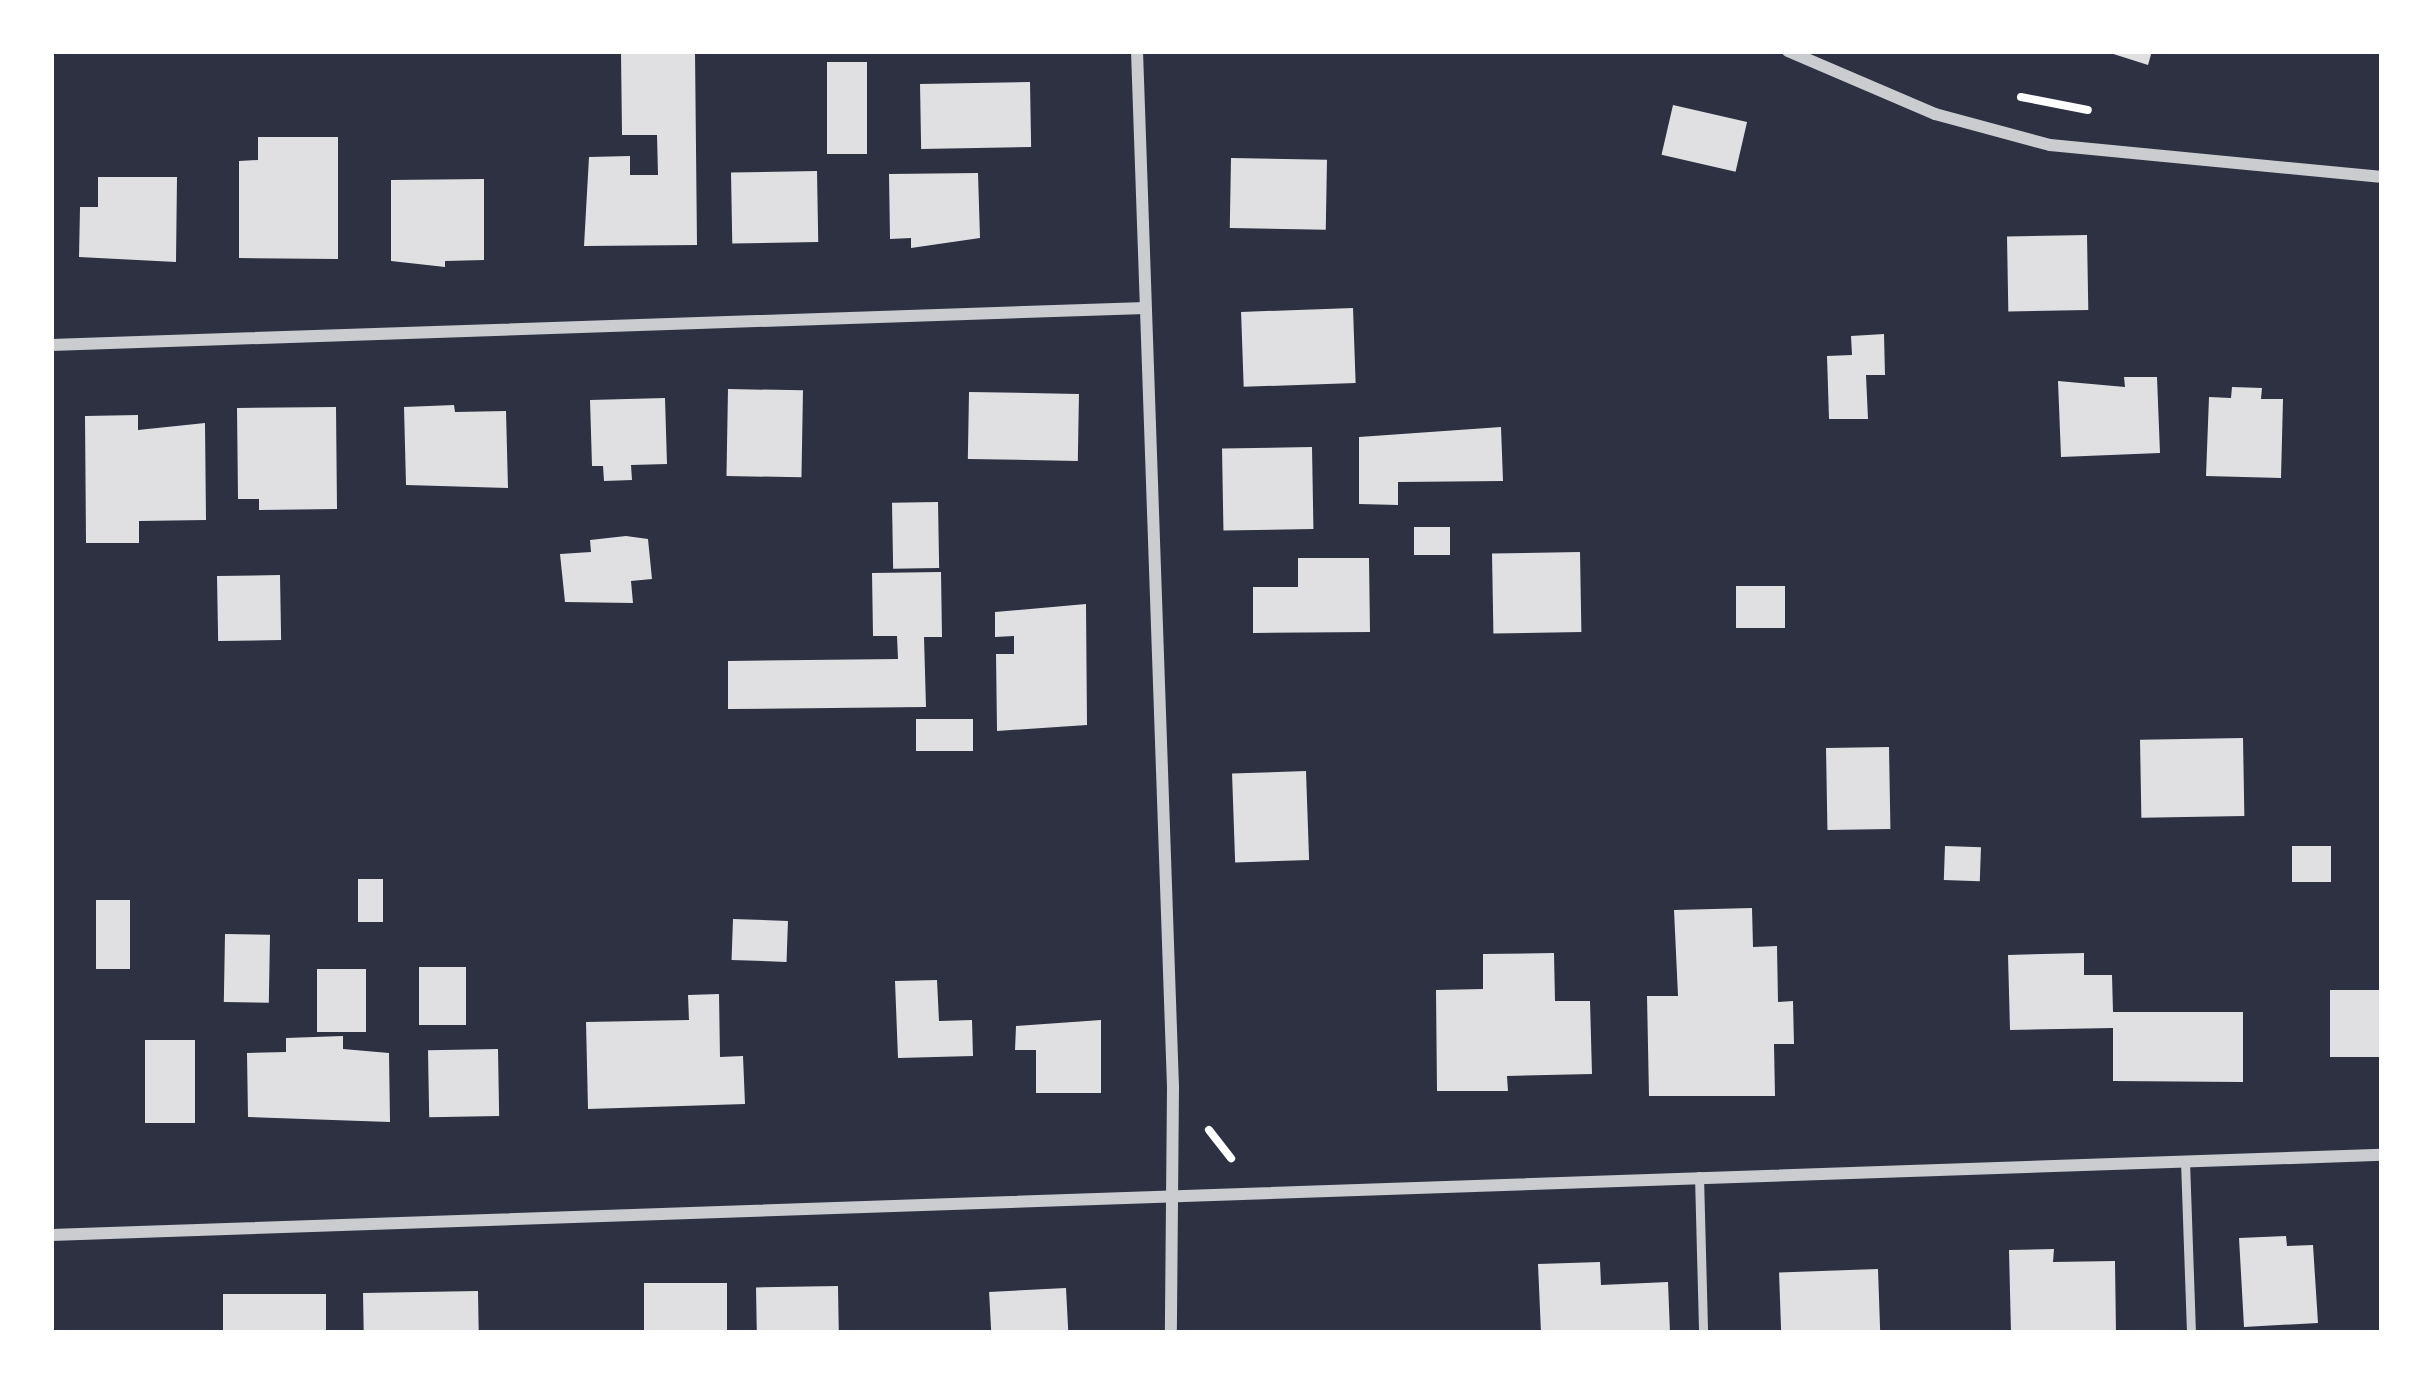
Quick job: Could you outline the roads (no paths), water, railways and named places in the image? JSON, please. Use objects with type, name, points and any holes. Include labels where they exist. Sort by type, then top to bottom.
[{"type":"street","points":[[1137,51],[1172,1192],[1172,1333]]},
{"type":"street","points":[[1788,51],[1935,114],[2029,140],[2382,177]]},
{"type":"street","points":[[51,345],[1145,308]]},
{"type":"street","points":[[51,1235],[1172,1192],[2382,1155]]},
{"type":"lane","points":[[2185,1161],[2191,1333]]},
{"type":"lane","points":[[1699,1176],[1703,1333]]}]
